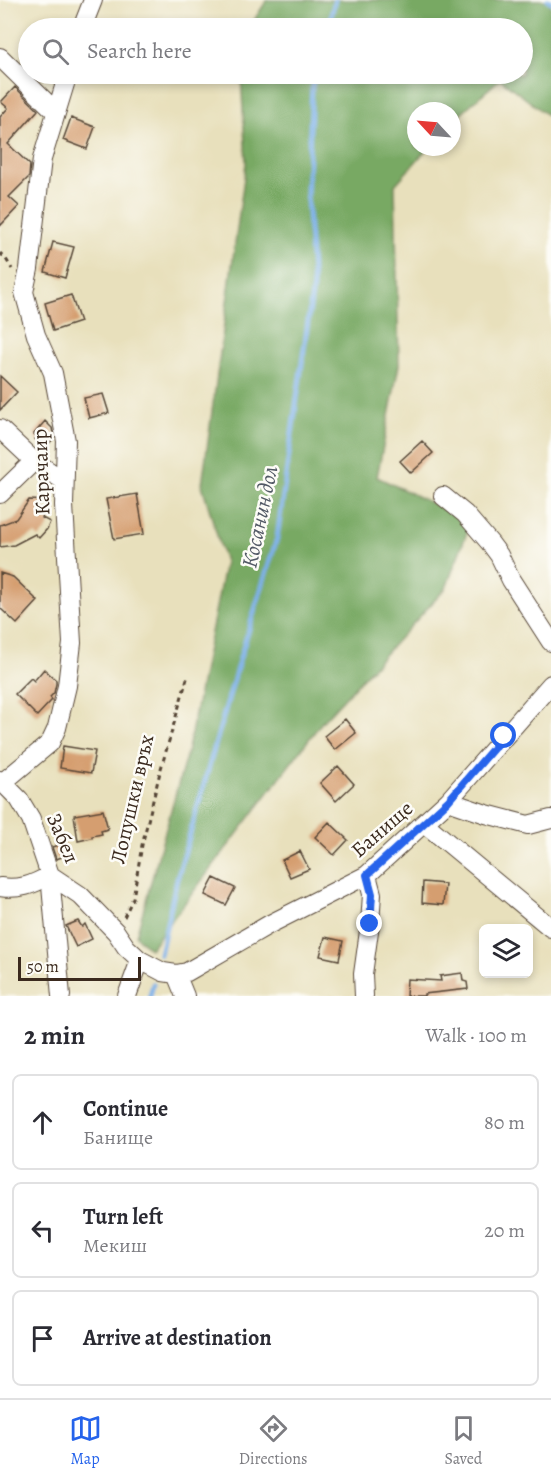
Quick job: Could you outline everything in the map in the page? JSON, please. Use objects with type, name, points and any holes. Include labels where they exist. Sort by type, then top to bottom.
[{"type":"street","points":[[86,18],[93,0]]},
{"type":"street","points":[[0,57],[18,75]]},
{"type":"street","points":[[27,84],[56,112]]},
{"type":"street","name":"Карачаир","points":[[1,781],[50,743],[57,728],[67,686],[72,643],[63,505],[66,441],[53,372],[36,335],[24,292],[29,269],[42,159],[65,84]]},
{"type":"street","points":[[0,429],[34,461],[64,480]]},
{"type":"street","points":[[0,494],[34,461]]},
{"type":"street","points":[[443,496],[465,514],[495,549],[511,580],[551,642]]},
{"type":"street","name":"Банище","points":[[176,974],[188,972],[270,924],[367,875],[448,801],[551,684]]},
{"type":"street","name":"Забел","points":[[1,781],[19,799],[32,819],[50,875],[80,896],[140,960]]},
{"type":"street","points":[[448,801],[528,825],[551,819]]},
{"type":"street","points":[[424,823],[551,928]]},
{"type":"street","points":[[0,887],[19,888],[50,875],[61,996]]},
{"type":"street","points":[[364,996],[363,974],[372,894],[367,875]]},
{"type":"street","points":[[127,996],[140,960],[163,972],[176,974],[185,996]]},
{"type":"path","name":"Лопушки връх","points":[[116,932],[134,898],[142,845],[188,675]]},
{"type":"green space","points":[[267,0],[551,0],[551,118],[507,84],[533,84],[533,18],[255,18]]},
{"type":"green space","points":[[242,84],[494,84],[461,113],[461,102],[407,102],[407,156],[421,156],[395,185],[399,365],[377,477],[471,522],[446,588],[322,722],[150,949],[136,936],[188,749],[225,562],[202,485],[246,163]]},
{"type":"building","points":[[15,87],[38,110],[8,144],[30,165],[29,177],[9,197],[19,206],[0,226],[0,117],[8,108],[1,102]]},
{"type":"building","points":[[71,118],[95,127],[87,149],[63,140]]},
{"type":"building","points":[[53,242],[74,247],[65,278],[45,272]]},
{"type":"building","points":[[71,295],[80,322],[53,331],[45,303]]},
{"type":"building","points":[[0,376],[17,392],[0,410]]},
{"type":"building","points":[[103,394],[109,413],[89,418],[84,398]]},
{"type":"building","points":[[45,421],[52,428],[54,438],[45,448],[35,439],[37,437],[34,434]]},
{"type":"building","points":[[422,441],[433,453],[411,473],[400,461]]},
{"type":"building","points":[[137,494],[144,534],[114,539],[106,499]]},
{"type":"building","points":[[29,500],[48,501],[42,518],[50,522],[47,529],[39,538],[35,534],[14,545],[0,547],[0,525],[16,519]]},
{"type":"building","points":[[0,573],[13,577],[38,601],[17,624],[0,608]]},
{"type":"building","points":[[44,669],[56,680],[56,684],[54,693],[50,697],[52,700],[37,716],[15,694],[31,678],[34,681]]},
{"type":"building","points":[[345,719],[356,733],[335,750],[324,736]]},
{"type":"building","points":[[63,746],[95,751],[91,773],[60,768]]},
{"type":"building","points":[[338,766],[354,784],[336,801],[320,783]]},
{"type":"building","points":[[103,810],[108,829],[92,838],[78,841],[74,815]]},
{"type":"building","points":[[329,822],[348,840],[334,855],[315,837]]},
{"type":"building","points":[[65,843],[68,855],[56,859],[52,847]]},
{"type":"building","points":[[300,851],[309,869],[290,877],[282,860]]},
{"type":"building","points":[[214,878],[235,888],[226,905],[205,895]]},
{"type":"building","points":[[423,882],[445,884],[443,905],[422,903]]},
{"type":"building","points":[[78,921],[82,927],[85,924],[92,939],[76,947],[66,926]]},
{"type":"building","points":[[325,937],[343,941],[339,960],[320,956]]},
{"type":"building","points":[[462,973],[463,981],[467,982],[468,989],[424,994],[424,996],[406,996],[407,979],[441,981],[440,976]]},
{"type":"waterway","name":"Косанин дол","points":[[330,18],[335,0]]},
{"type":"waterway","name":"Косанин дол","points":[[160,954],[176,883],[239,661],[277,538],[313,286],[307,196],[313,84]]},
{"type":"waterway","name":"Косанин дол","points":[[150,996],[153,984]]},
{"type":"route","points":[[370,924],[372,894],[367,875],[448,801],[504,736]]}]
